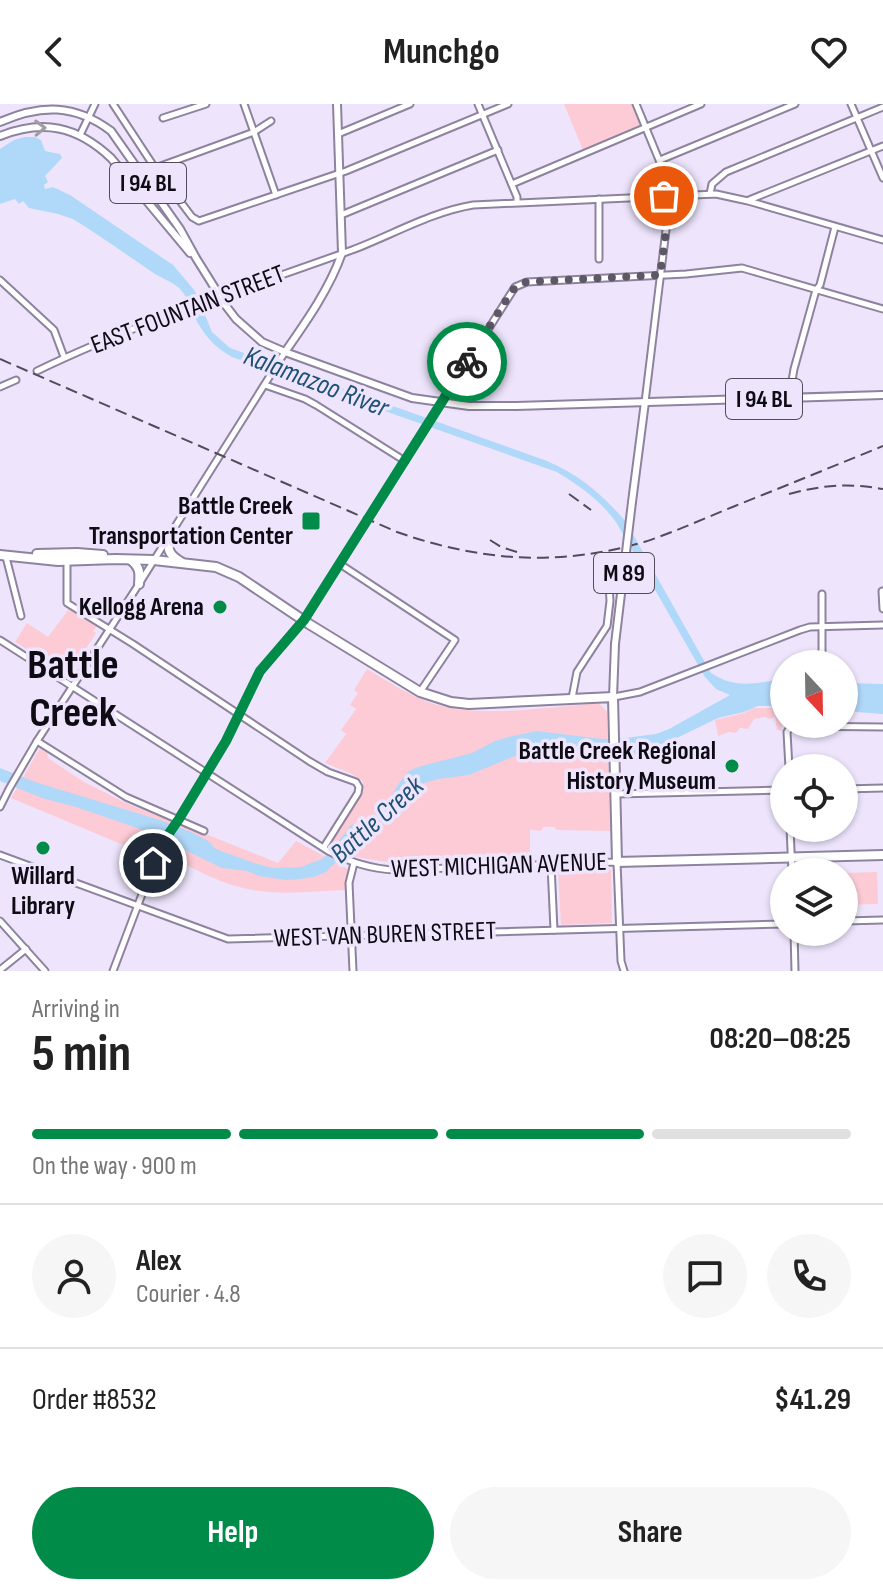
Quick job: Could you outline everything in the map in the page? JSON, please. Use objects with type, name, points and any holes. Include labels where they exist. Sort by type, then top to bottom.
[{"type":"highway","points":[[170,535],[168,551],[181,563]]},
{"type":"highway","points":[[3,555],[154,560],[216,567],[232,573],[420,692],[451,702],[469,704],[613,697]]},
{"type":"highway","points":[[130,559],[140,570],[139,584]]},
{"type":"highway","name":"M 89","points":[[613,697],[617,862]]},
{"type":"highway","name":"WEST MICHIGAN AVENUE","points":[[791,858],[883,855]]},
{"type":"highway","name":"WEST MICHIGAN AVENUE","points":[[617,862],[770,858]]},
{"type":"main road","points":[[285,352],[326,289],[342,253],[337,104]]},
{"type":"main road","points":[[0,122],[42,108],[57,108],[90,116]]},
{"type":"main road","name":"I 94 BL","points":[[90,116],[111,131],[123,147],[180,229],[220,296],[250,333],[285,352],[403,395],[469,406],[883,395]]},
{"type":"main road","name":"I 94 BL","points":[[0,136],[23,128],[42,127],[68,129],[80,135],[113,159],[196,258]]},
{"type":"main road","name":"M 89","points":[[613,697],[615,644],[645,402]]},
{"type":"street","points":[[80,135],[95,104]]},
{"type":"street","points":[[113,104],[155,168],[196,221],[339,173],[508,104]]},
{"type":"street","points":[[163,118],[206,104]]},
{"type":"street","points":[[244,104],[276,195]]},
{"type":"street","points":[[338,134],[410,104]]},
{"type":"street","points":[[478,104],[517,202]]},
{"type":"street","points":[[636,104],[671,189],[645,402]]},
{"type":"street","points":[[512,184],[701,104]]},
{"type":"street","points":[[660,160],[795,104]]},
{"type":"street","points":[[851,104],[883,178]]},
{"type":"street","points":[[710,194],[712,184],[726,172],[883,107]]},
{"type":"street","points":[[155,168],[254,132],[271,121]]},
{"type":"street","points":[[748,201],[883,146]]},
{"type":"street","points":[[341,215],[498,150]]},
{"type":"street","name":"EAST FOUNTAIN STREET","points":[[37,371],[64,357],[189,307],[446,212],[477,205],[726,195],[883,240]]},
{"type":"street","points":[[599,199],[599,259]]},
{"type":"street","points":[[789,398],[794,369],[835,227]]},
{"type":"street","points":[[113,971],[149,871],[163,842],[240,715],[260,671],[304,620],[519,284],[742,268],[883,309]]},
{"type":"street","points":[[0,280],[54,330],[64,357]]},
{"type":"street","points":[[0,807],[37,741],[285,352]]},
{"type":"street","points":[[0,387],[16,380]]},
{"type":"street","points":[[265,385],[305,399],[405,461]]},
{"type":"street","points":[[3,555],[21,616]]},
{"type":"street","points":[[67,557],[67,603],[328,772],[354,781],[359,787],[358,793],[326,849]]},
{"type":"street","points":[[340,564],[453,639],[420,692]]},
{"type":"street","points":[[572,698],[577,672],[607,626],[610,601],[608,566]]},
{"type":"street","points":[[882,591],[883,609]]},
{"type":"street","points":[[822,594],[822,650]]},
{"type":"street","points":[[613,697],[640,692],[810,627],[883,625]]},
{"type":"street","name":"WEST MICHIGAN AVENUE","points":[[0,640],[351,862],[395,870],[617,862]]},
{"type":"street","points":[[788,754],[787,732],[791,726],[883,727]]},
{"type":"street","points":[[37,741],[126,797],[204,831]]},
{"type":"street","points":[[858,789],[883,788]]},
{"type":"street","points":[[615,794],[770,790]]},
{"type":"street","points":[[790,842],[791,858]]},
{"type":"street","name":"WEST VAN BUREN STREET","points":[[0,855],[228,939],[770,924]]},
{"type":"street","points":[[351,862],[353,971]]},
{"type":"street","points":[[617,862],[624,971]]},
{"type":"street","points":[[551,865],[554,930]]},
{"type":"street","points":[[858,921],[883,920]]},
{"type":"street","points":[[0,921],[45,971]]},
{"type":"street","points":[[794,946],[795,971]]},
{"type":"street","points":[[0,970],[26,949]]},
{"type":"shaded area","points":[[564,104],[633,104],[641,125],[583,150]]},
{"type":"shaded area","points":[[69,609],[97,626],[93,631],[96,633],[69,675],[15,642],[27,623],[48,637]]},
{"type":"shaded area","points":[[367,669],[400,689],[440,706],[508,711],[599,703],[607,712],[610,831],[557,830],[554,827],[530,830],[530,856],[387,862],[356,857],[331,845],[362,793],[363,781],[325,763],[346,734],[341,730],[356,709],[350,705],[358,693],[354,690]]},
{"type":"shaded area","points":[[754,708],[770,708],[770,719],[754,719],[748,729],[740,728],[736,733],[718,736],[715,720]]},
{"type":"shaded area","points":[[40,748],[47,752],[48,758],[84,782],[171,821],[152,857],[11,798]]},
{"type":"shaded area","points":[[181,824],[278,863],[296,841],[348,869],[345,890],[269,892],[241,888],[215,878],[164,853]]},
{"type":"shaded area","points":[[558,869],[611,869],[612,923],[561,925]]},
{"type":"shaded area","points":[[877,872],[878,904],[858,905],[858,873]]},
{"type":"water","name":"Kalamazoo River","points":[[35,137],[41,140],[45,151],[60,154],[62,158],[45,176],[48,182],[44,185],[45,189],[53,187],[70,195],[173,265],[195,291],[212,332],[230,348],[547,461],[590,487],[626,522],[711,673],[738,683],[770,680],[770,706],[758,706],[718,718],[650,751],[620,759],[537,752],[515,756],[469,775],[421,784],[388,819],[350,848],[326,872],[301,879],[286,880],[222,868],[146,831],[42,798],[0,781],[0,768],[38,783],[163,821],[210,842],[214,848],[254,863],[273,868],[301,867],[322,859],[351,825],[380,813],[402,779],[418,767],[472,753],[508,737],[537,731],[602,739],[656,734],[730,695],[716,689],[705,677],[616,522],[589,494],[557,472],[232,357],[205,334],[184,294],[173,283],[73,219],[29,208],[23,201],[19,204],[15,199],[0,204],[0,149],[14,140]]},
{"type":"water","points":[[858,683],[883,684],[883,714],[858,712]]},
{"type":"railway","points":[[0,359],[397,532],[458,549],[519,557],[581,555],[644,542],[883,446]]},
{"type":"railway","points":[[789,494],[836,486],[883,489]]},
{"type":"railway","points":[[569,494],[591,510]]},
{"type":"railway","points":[[490,540],[517,552]]},
{"type":"way so far","points":[[467,362],[519,284],[660,275],[671,195],[664,196]]},
{"type":"place","name":"Battle Creek Transportation Center","points":[[311,521]]},
{"type":"place","name":"Kellogg Arena","points":[[220,607]]},
{"type":"place","name":"Battle Creek Regional History Museum","points":[[732,766]]},
{"type":"place","name":"Willard Library","points":[[43,848]]},
{"type":"district","name":"Battle Creek","points":[[73,689]]},
{"type":"route","points":[[153,863],[226,741],[260,671],[304,620],[467,362]]}]
